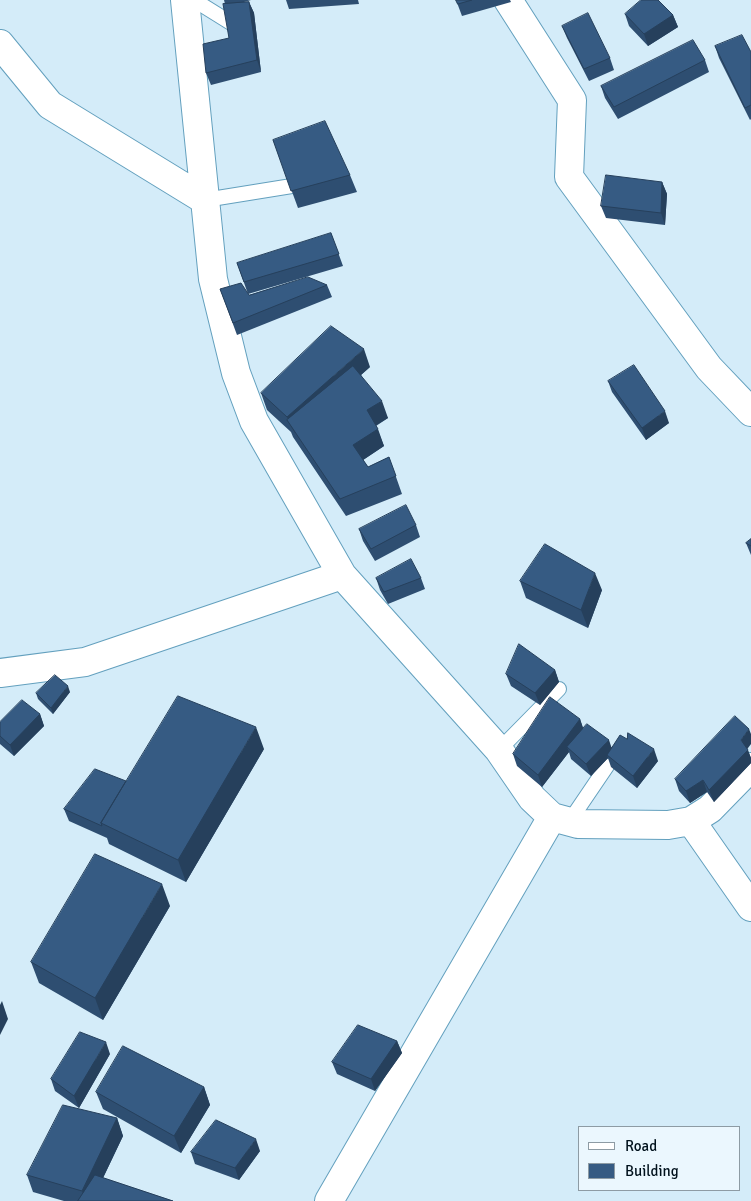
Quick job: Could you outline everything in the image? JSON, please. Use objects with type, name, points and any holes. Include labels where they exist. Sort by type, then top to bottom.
[{"type":"street","points":[[185,0],[212,279],[236,373],[254,421],[342,575],[500,750],[532,798],[560,819],[668,825],[691,821],[710,808],[751,767]]},
{"type":"street","points":[[508,0],[572,100],[569,177],[709,368],[751,412]]},
{"type":"street","points":[[0,44],[50,105],[205,200]]},
{"type":"street","points":[[0,673],[85,662],[342,575]]},
{"type":"street","points":[[329,1201],[560,819]]},
{"type":"street","points":[[691,821],[751,906]]},
{"type":"lane","points":[[194,0],[239,28]]},
{"type":"lane","points":[[205,200],[298,185]]},
{"type":"lane","points":[[500,750],[559,689]]},
{"type":"lane","points":[[560,819],[607,766]]},
{"type":"building","points":[[456,0],[472,0],[458,4]]},
{"type":"building","points":[[641,0],[658,0],[673,15],[644,34],[625,14]]},
{"type":"building","points":[[249,2],[257,60],[206,73],[203,44],[229,38],[223,4]]},
{"type":"building","points":[[588,13],[610,58],[584,69],[562,26]]},
{"type":"building","points":[[742,35],[751,52],[751,105],[745,108],[715,46]]},
{"type":"building","points":[[693,40],[705,60],[614,107],[601,86]]},
{"type":"building","points":[[325,121],[350,175],[291,191],[273,140]]},
{"type":"building","points":[[606,175],[662,182],[661,213],[601,206]]},
{"type":"building","points":[[331,233],[339,254],[244,282],[237,263]]},
{"type":"building","points":[[308,277],[327,285],[233,323],[220,289],[241,283],[249,295]]},
{"type":"building","points":[[331,326],[364,349],[287,417],[261,393]]},
{"type":"building","points":[[634,365],[665,411],[642,428],[608,381]]},
{"type":"building","points":[[353,366],[382,401],[367,410],[378,429],[353,445],[368,467],[389,457],[396,476],[340,499],[287,420]]},
{"type":"building","points":[[406,505],[416,525],[371,549],[359,529]]},
{"type":"building","points":[[751,539],[751,546],[746,543]]},
{"type":"building","points":[[545,544],[595,573],[581,610],[520,581]]},
{"type":"building","points":[[411,559],[421,578],[384,592],[376,578]]},
{"type":"building","points":[[519,644],[555,670],[535,693],[506,674]]},
{"type":"building","points":[[55,675],[68,686],[51,708],[36,693]]},
{"type":"building","points":[[178,696],[256,727],[178,860],[101,823]]},
{"type":"building","points":[[550,697],[580,719],[538,775],[513,754]]},
{"type":"building","points":[[22,700],[40,714],[10,745],[0,736],[0,722]]},
{"type":"building","points":[[735,716],[749,729],[741,740],[748,750],[709,790],[703,780],[686,791],[675,779]]},
{"type":"building","points":[[587,724],[609,740],[586,764],[567,747]]},
{"type":"building","points":[[628,733],[654,749],[633,776],[607,755],[620,735],[627,739]]},
{"type":"building","points":[[95,769],[126,781],[101,823],[102,826],[64,809]]},
{"type":"building","points":[[95,854],[162,884],[95,998],[31,962]]},
{"type":"building","points":[[358,1025],[397,1041],[371,1079],[332,1062]]},
{"type":"building","points":[[80,1032],[106,1042],[74,1096],[51,1079]]},
{"type":"building","points":[[123,1046],[204,1087],[174,1136],[96,1092]]},
{"type":"building","points":[[63,1105],[117,1118],[82,1191],[27,1175]]},
{"type":"building","points":[[216,1120],[256,1139],[235,1168],[191,1152]]},
{"type":"building","points":[[95,1175],[173,1201],[78,1201]]}]
